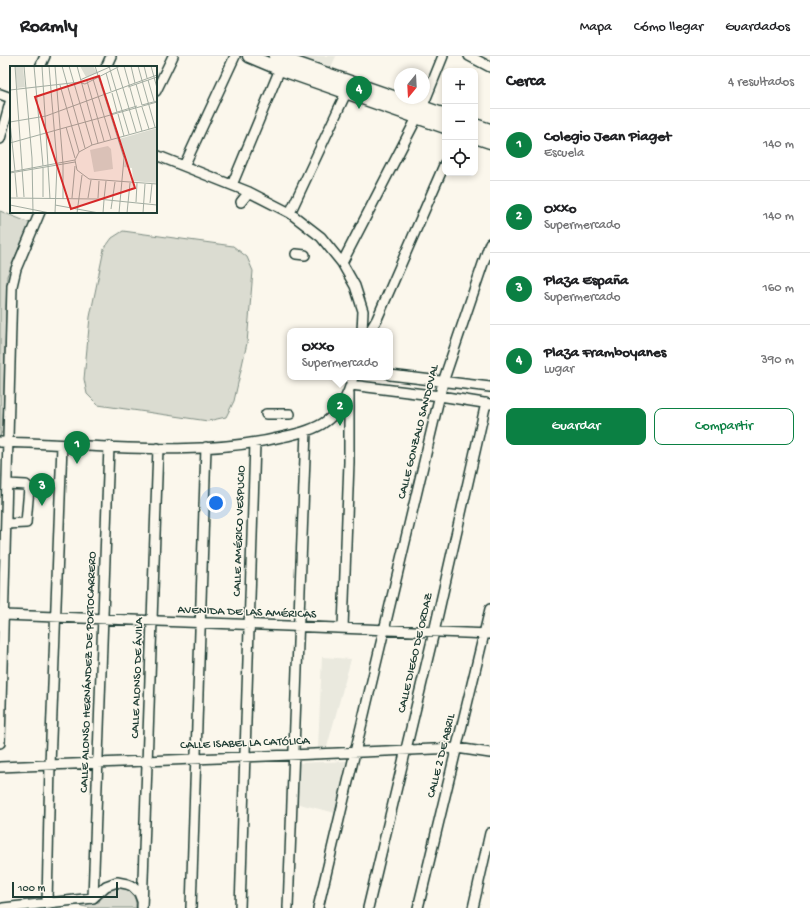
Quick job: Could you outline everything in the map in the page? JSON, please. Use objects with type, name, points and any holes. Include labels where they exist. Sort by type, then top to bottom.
[{"type":"main road","points":[[250,56],[280,69],[346,93],[419,112],[442,115]]},
{"type":"main road","points":[[275,56],[419,112],[442,125]]},
{"type":"main road","points":[[478,126],[490,130]]},
{"type":"main road","points":[[478,138],[490,142]]},
{"type":"street","points":[[40,66],[45,56]]},
{"type":"street","points":[[106,66],[111,56]]},
{"type":"street","points":[[157,89],[173,56]]},
{"type":"street","points":[[184,166],[235,56]]},
{"type":"street","points":[[342,263],[419,112],[443,56]]},
{"type":"street","points":[[469,56],[490,67]]},
{"type":"street","points":[[232,185],[280,69]]},
{"type":"street","points":[[290,213],[346,93]]},
{"type":"street","points":[[0,94],[10,99]]},
{"type":"street","points":[[0,139],[10,103]]},
{"type":"street","points":[[157,155],[249,192],[290,213],[321,237],[342,263],[355,286],[363,311],[362,328]]},
{"type":"street","points":[[372,328],[442,170]]},
{"type":"street","points":[[241,202],[249,192]]},
{"type":"street","points":[[0,743],[1,615],[7,484],[4,442],[12,286],[18,262],[40,213]]},
{"type":"street","name":"CALLE GONZALO SANDOVAL","points":[[318,908],[443,382],[490,243]]},
{"type":"street","points":[[393,375],[490,387]]},
{"type":"street","points":[[4,442],[158,448],[206,447],[255,443],[306,431],[323,424],[335,414],[342,405],[351,384]]},
{"type":"street","points":[[351,384],[488,403]]},
{"type":"street","points":[[343,628],[351,384]]},
{"type":"street","name":"CALLE DIEGO DE ORDAZ","points":[[368,908],[488,403]]},
{"type":"street","points":[[266,414],[290,414]]},
{"type":"street","points":[[288,908],[306,431]]},
{"type":"street","name":"CALLE AMÉRICO VESPUCIO","points":[[240,908],[255,443]]},
{"type":"street","points":[[48,903],[50,765],[62,445]]},
{"type":"street","name":"CALLE ALONSO HERNÁNDEZ DE PORTOCARRERO","points":[[94,898],[109,446]]},
{"type":"street","points":[[191,908],[206,447]]},
{"type":"street","name":"CALLE ALONSO DE ÁVILA","points":[[142,906],[158,448]]},
{"type":"street","points":[[6,524],[26,523],[29,488],[26,485],[7,484]]},
{"type":"street","name":"CALLE 2 DE ABRIL","points":[[418,908],[457,748],[487,634],[490,609]]},
{"type":"street","name":"AVENIDA DE LAS AMÉRICAS","points":[[1,615],[487,634]]},
{"type":"street","name":"CALLE ISABEL LA CATÓLICA","points":[[0,767],[457,748],[490,753]]},
{"type":"street","points":[[473,908],[490,834]]},
{"type":"street","points":[[3,908],[94,898],[111,883],[122,882],[132,886],[136,890],[141,897],[142,906]]},
{"type":"shaded area","points":[[303,56],[336,56],[330,70],[301,60]]},
{"type":"shaded area","points":[[0,211],[30,223],[7,276],[3,430],[0,436]]},
{"type":"shaded area","points":[[123,231],[233,246],[247,257],[253,271],[247,343],[234,401],[226,417],[208,421],[98,405],[87,394],[84,379],[90,317],[104,249],[112,238]]},
{"type":"shaded area","points":[[322,657],[351,659],[327,747],[318,748]]},
{"type":"shaded area","points":[[348,761],[336,813],[295,803],[298,763]]},
{"type":"shaded area","points":[[117,886],[129,890],[134,896],[136,908],[91,908],[77,905],[27,908],[99,902],[105,892]]},
{"type":"place","name":"Plaza Framboyanes","points":[[359,109]]},
{"type":"place","name":"Oxxo","points":[[340,426]]},
{"type":"place","name":"Colegio Jean Piaget","points":[[77,464]]},
{"type":"place","name":"Plaza España","points":[[42,506]]}]
